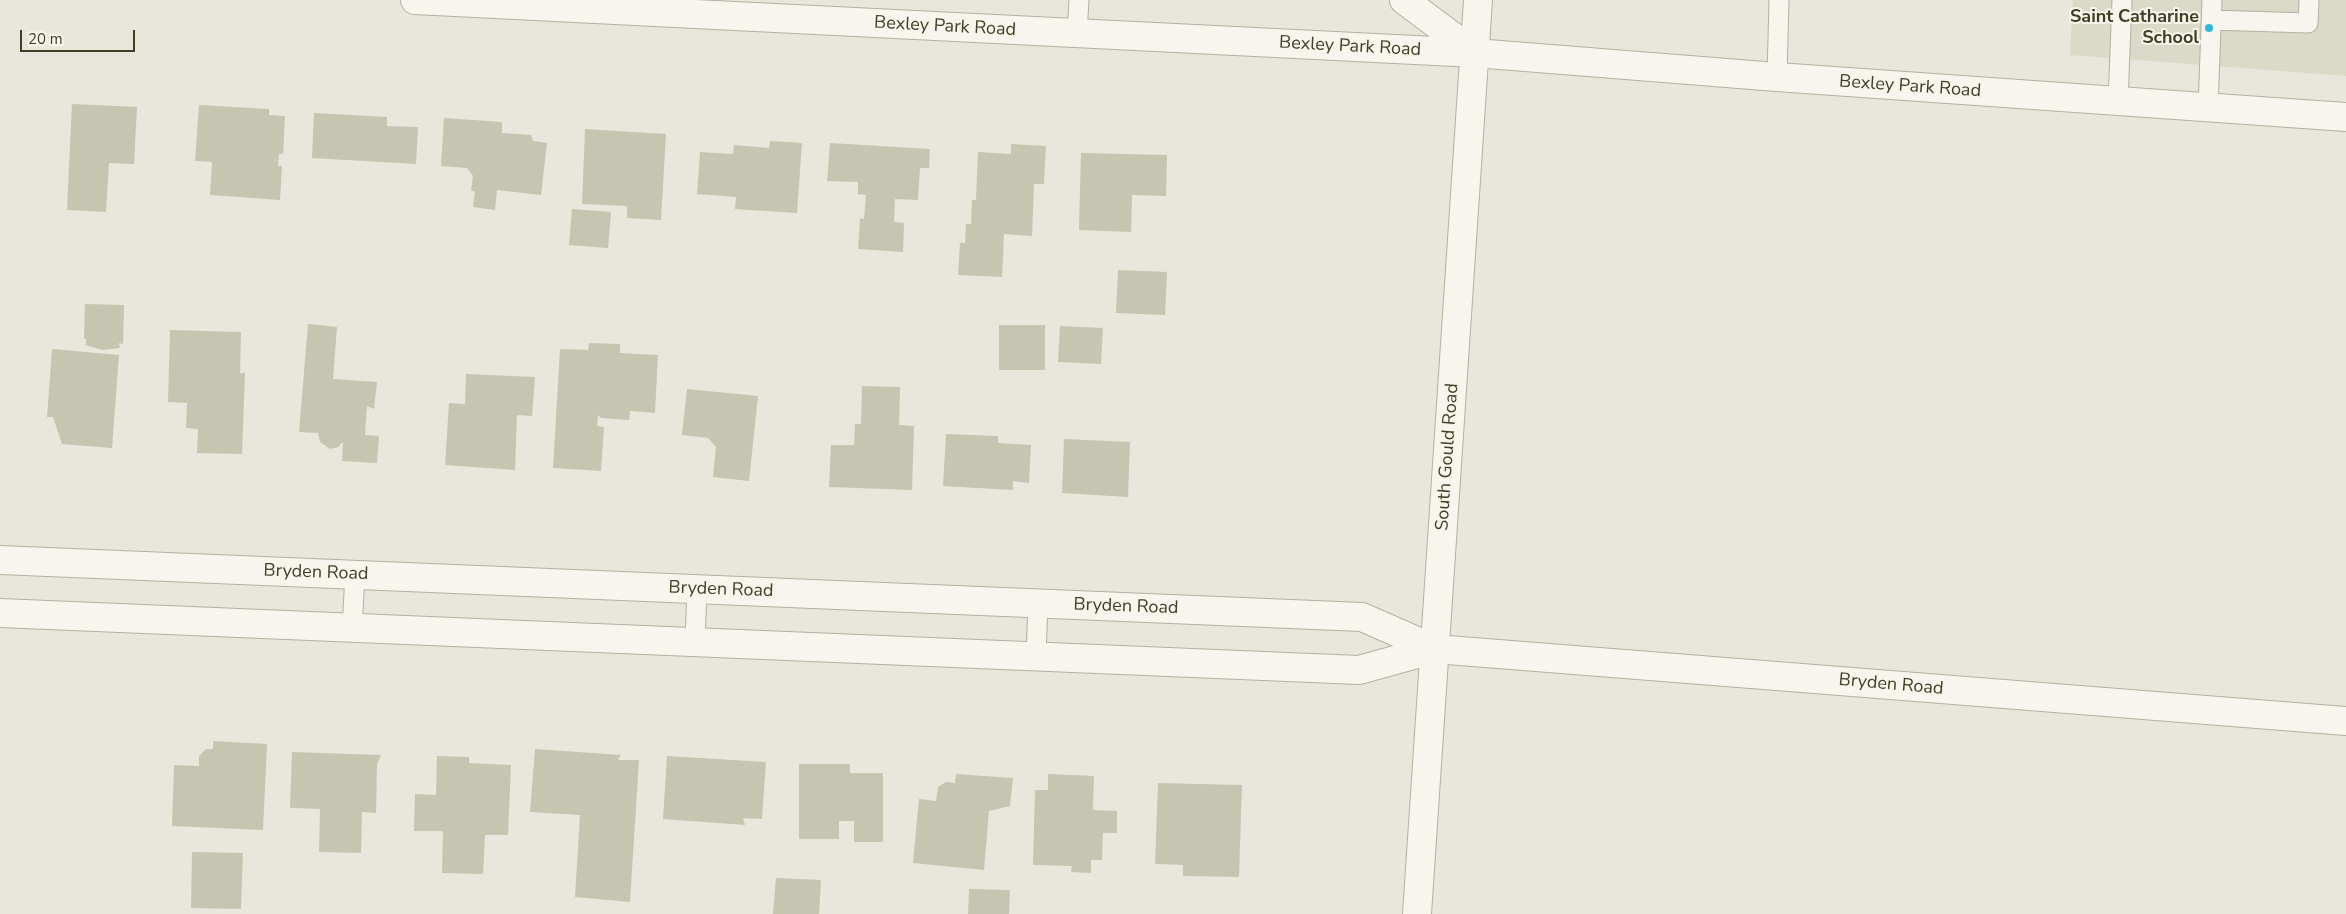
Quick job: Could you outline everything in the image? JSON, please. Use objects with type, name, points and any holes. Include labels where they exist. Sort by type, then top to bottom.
[{"type":"street","name":"Bexley Park Road","points":[[415,0],[736,8],[1077,33],[1475,53],[2208,109],[2346,117]]},
{"type":"street","name":"Bexley Park Road","points":[[1404,0],[1475,53]]},
{"type":"street","name":"South Gould Road","points":[[1417,914],[1478,0]]},
{"type":"street","name":"Bryden Road","points":[[0,560],[1362,617],[1435,649],[2346,721]]},
{"type":"street","name":"Bryden Road","points":[[0,613],[1359,670],[1435,649]]},
{"type":"lane","points":[[1077,33],[1079,0]]},
{"type":"lane","points":[[1777,77],[1779,0]]},
{"type":"lane","points":[[2118,102],[2122,0]]},
{"type":"lane","points":[[2208,109],[2212,0]]},
{"type":"lane","points":[[2212,20],[2308,23],[2309,0]]},
{"type":"lane","points":[[352,628],[355,575]]},
{"type":"lane","points":[[695,642],[697,589]]},
{"type":"lane","points":[[1036,656],[1038,603]]},
{"type":"shaded area","name":"Saint Catharine School","points":[[2073,0],[2346,0],[2346,76],[2070,55]]},
{"type":"building","points":[[72,104],[137,107],[134,164],[109,163],[106,212],[67,210]]},
{"type":"building","points":[[199,105],[269,109],[269,115],[285,116],[283,154],[279,154],[278,166],[282,166],[280,200],[210,195],[212,162],[195,161]]},
{"type":"building","points":[[314,113],[387,117],[387,126],[418,127],[416,164],[312,158]]},
{"type":"building","points":[[444,118],[502,122],[502,133],[531,135],[533,141],[547,143],[541,195],[497,190],[495,210],[473,207],[475,191],[471,191],[473,176],[467,168],[441,166]]},
{"type":"building","points":[[585,129],[666,134],[661,220],[627,218],[627,206],[582,204]]},
{"type":"building","points":[[770,141],[802,143],[797,213],[735,209],[736,197],[697,194],[700,152],[733,154],[734,145],[769,148]]},
{"type":"building","points":[[830,143],[930,149],[929,168],[920,168],[918,200],[895,199],[894,222],[904,223],[903,252],[858,249],[860,218],[864,219],[866,195],[858,194],[858,182],[827,181]]},
{"type":"building","points":[[1011,144],[1046,146],[1044,184],[1034,184],[1032,236],[1004,234],[1002,277],[958,275],[960,243],[965,243],[966,224],[971,224],[972,200],[976,200],[978,152],[1011,154]]},
{"type":"building","points":[[1081,153],[1167,155],[1166,196],[1132,195],[1131,232],[1079,230]]},
{"type":"building","points":[[572,209],[611,212],[608,248],[569,245]]},
{"type":"building","points":[[1118,270],[1167,272],[1165,315],[1116,313]]},
{"type":"building","points":[[85,304],[124,305],[123,344],[119,343],[120,348],[102,350],[86,345],[86,339],[84,339]]},
{"type":"building","points":[[308,324],[337,327],[333,379],[377,382],[374,409],[367,406],[365,435],[379,436],[377,463],[342,461],[343,442],[338,447],[330,449],[320,442],[318,433],[299,432]]},
{"type":"building","points":[[999,325],[1045,325],[1045,370],[999,370]]},
{"type":"building","points":[[1060,326],[1103,328],[1101,364],[1058,362]]},
{"type":"building","points":[[170,330],[241,332],[240,373],[245,373],[242,454],[197,453],[198,429],[186,428],[187,403],[168,402]]},
{"type":"building","points":[[589,343],[620,344],[620,353],[658,355],[655,413],[630,411],[629,420],[601,418],[598,415],[597,426],[604,427],[601,471],[553,468],[560,349],[588,350]]},
{"type":"building","points":[[52,349],[119,355],[112,448],[62,444],[53,417],[47,417]]},
{"type":"building","points":[[466,374],[535,377],[532,416],[517,415],[515,470],[445,465],[449,403],[465,404]]},
{"type":"building","points":[[862,386],[900,387],[899,425],[914,426],[912,490],[829,487],[831,445],[854,445],[855,424],[861,424]]},
{"type":"building","points":[[687,389],[758,396],[749,481],[713,477],[716,447],[708,438],[682,435]]},
{"type":"building","points":[[946,434],[998,436],[998,443],[1031,445],[1029,483],[1013,481],[1013,490],[943,486]]},
{"type":"building","points":[[1064,439],[1130,442],[1128,497],[1062,493]]},
{"type":"building","points":[[213,741],[267,744],[263,830],[172,826],[174,765],[199,766],[199,756],[206,749],[213,749]]},
{"type":"building","points":[[535,749],[621,755],[618,760],[639,760],[630,902],[575,897],[580,815],[530,812]]},
{"type":"building","points":[[292,752],[381,755],[377,764],[376,813],[362,812],[361,853],[319,852],[320,809],[290,808]]},
{"type":"building","points":[[437,756],[469,757],[469,763],[511,765],[508,835],[485,835],[483,874],[442,873],[443,831],[414,831],[415,794],[436,795]]},
{"type":"building","points":[[667,756],[766,762],[762,819],[743,818],[745,825],[663,819]]},
{"type":"building","points":[[799,764],[850,764],[850,773],[883,773],[883,842],[854,842],[854,821],[839,821],[839,839],[799,839]]},
{"type":"building","points":[[956,774],[1013,778],[1010,806],[989,811],[984,870],[913,863],[919,799],[936,801],[938,787],[946,782],[955,783]]},
{"type":"building","points":[[1048,774],[1094,776],[1093,810],[1117,811],[1117,833],[1103,833],[1102,860],[1091,860],[1091,873],[1071,872],[1072,866],[1033,865],[1035,790],[1048,790]]},
{"type":"building","points":[[1158,783],[1242,785],[1239,877],[1183,876],[1183,865],[1155,864]]},
{"type":"building","points":[[192,852],[243,853],[241,909],[191,908]]},
{"type":"building","points":[[776,878],[821,880],[819,914],[773,914]]},
{"type":"building","points":[[969,889],[1010,890],[1009,914],[968,914]]},
{"type":"place","name":"Saint Catharine School","points":[[2209,28]]}]
